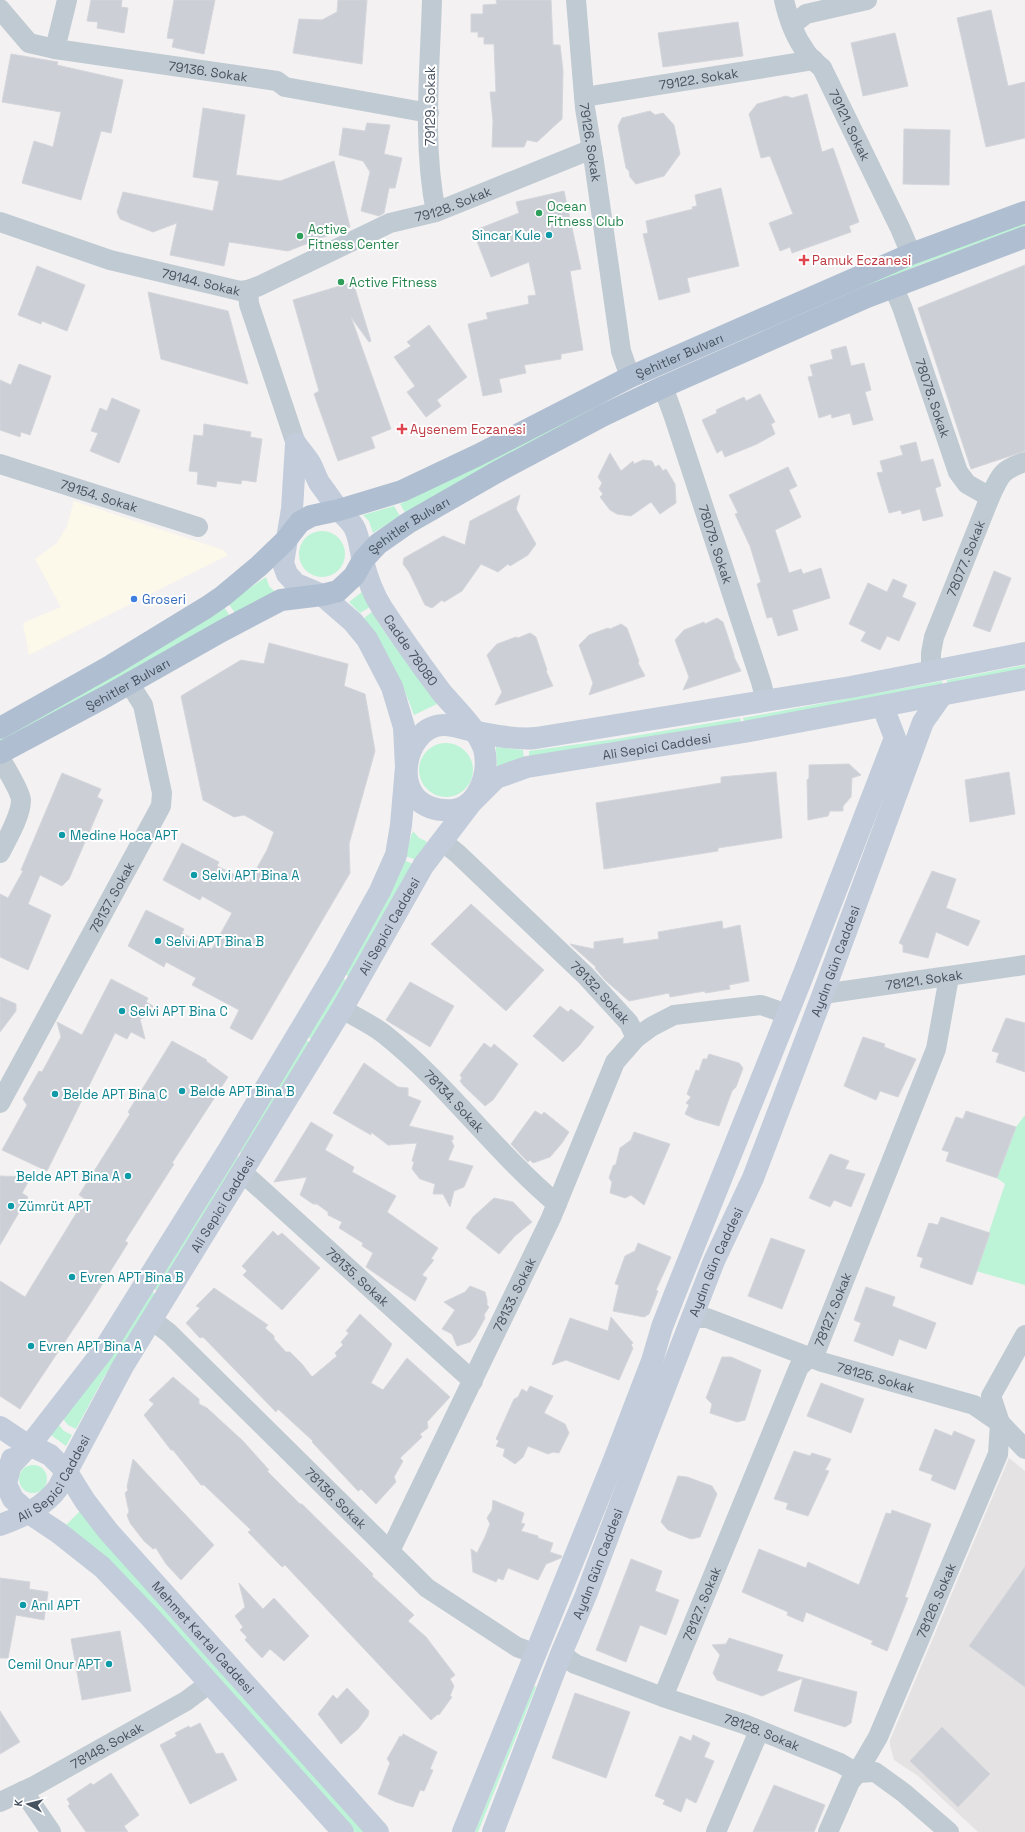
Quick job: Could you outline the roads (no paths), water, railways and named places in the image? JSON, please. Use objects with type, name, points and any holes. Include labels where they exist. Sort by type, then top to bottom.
[{"type":"main road","name":"Şehitler Bulvarı","points":[[340,510],[402,490],[478,455],[630,377],[911,254],[1025,212]]},
{"type":"main road","name":"Şehitler Bulvarı","points":[[363,560],[378,544],[437,506],[571,432],[663,387],[894,286],[1025,237]]},
{"type":"main road","points":[[296,444],[310,464],[319,482],[354,527],[360,541],[363,560],[354,576],[338,591],[322,596]]},
{"type":"main road","points":[[296,444],[293,501],[283,563],[287,574],[296,584],[322,596],[353,622],[367,639],[392,687],[404,727],[406,767],[410,787],[415,797],[422,804],[436,810],[459,809],[471,802],[480,788],[485,775],[486,761],[484,750],[473,731],[448,725],[434,727],[421,734],[412,745],[406,767]]},
{"type":"main road","points":[[286,540],[300,522],[311,516],[340,510]]},
{"type":"main road","name":"Şehitler Bulvarı","points":[[0,728],[112,665],[207,607],[223,596],[286,540]]},
{"type":"main road","name":"Cadde 78080","points":[[363,560],[371,585],[382,607],[414,655],[473,731]]},
{"type":"main road","name":"Şehitler Bulvarı","points":[[0,753],[281,600],[322,596]]},
{"type":"main road","name":"Ali Sepici Caddesi","points":[[473,731],[526,739],[536,738],[851,687],[1025,653]]},
{"type":"main road","name":"Ali Sepici Caddesi","points":[[0,1525],[30,1513],[52,1497],[67,1472],[84,1437],[120,1372],[342,1009],[423,866],[471,802],[496,778],[527,767],[744,732],[1025,679]]},
{"type":"main road","name":"Aydın Gün Caddesi","points":[[493,1832],[560,1654],[586,1595],[691,1318],[714,1261],[753,1178],[823,994],[923,722],[942,695]]},
{"type":"main road","name":"Aydın Gün Caddesi","points":[[463,1832],[536,1654],[652,1361],[662,1328],[678,1286],[787,1014],[895,738],[883,707]]},
{"type":"main road","name":"Ali Sepici Caddesi","points":[[6,1469],[14,1436],[103,1351],[229,1149],[335,972],[380,890],[396,855],[401,825],[406,767]]},
{"type":"main road","points":[[691,1318],[675,1311],[674,1303],[678,1286],[689,1271],[701,1272],[704,1278],[703,1289]]},
{"type":"main road","name":"Mehmet Kartal Caddesi","points":[[14,1436],[50,1455],[67,1472],[84,1502],[108,1531],[378,1832]]},
{"type":"main road","name":"Mehmet Kartal Caddesi","points":[[6,1469],[6,1484],[14,1499],[30,1513],[59,1533],[102,1567],[210,1683],[343,1832]]},
{"type":"street","points":[[55,49],[66,0]]},
{"type":"street","name":"79129. Sokak","points":[[432,0],[429,113],[433,197],[436,212]]},
{"type":"street","name":"79126. Sokak","points":[[576,0],[584,97],[621,351],[630,377]]},
{"type":"street","name":"79121. Sokak","points":[[784,0],[792,25],[806,53],[822,68],[900,228],[911,254]]},
{"type":"street","points":[[792,25],[806,14],[868,0]]},
{"type":"street","name":"79136. Sokak","points":[[0,9],[29,43],[55,49],[277,81],[286,87],[429,113]]},
{"type":"street","name":"79122. Sokak","points":[[584,97],[814,60]]},
{"type":"street","name":"79128. Sokak","points":[[248,290],[390,223],[436,212],[592,149]]},
{"type":"street","name":"79144. Sokak","points":[[0,222],[110,260],[240,291],[248,290],[249,304],[296,444]]},
{"type":"street","name":"78078. Sokak","points":[[894,286],[958,472],[967,484],[990,497]]},
{"type":"street","name":"78079. Sokak","points":[[663,387],[759,675],[766,701]]},
{"type":"street","name":"78077. Sokak","points":[[931,671],[931,653],[934,636],[990,497],[999,477],[1008,468],[1025,462]]},
{"type":"street","name":"79154. Sokak","points":[[0,464],[198,528]]},
{"type":"street","name":"78137. Sokak","points":[[0,1103],[161,806],[162,792],[143,705],[129,683]]},
{"type":"street","points":[[0,758],[12,777],[21,800],[14,825],[0,853]]},
{"type":"street","name":"78132. Sokak","points":[[442,841],[458,854],[586,976],[629,1023],[636,1038],[651,1027],[674,1015],[761,1005],[787,1014]]},
{"type":"street","name":"78121. Sokak","points":[[823,994],[1025,965]]},
{"type":"street","name":"78127. Sokak","points":[[663,1697],[799,1367],[816,1351],[936,1049],[949,977]]},
{"type":"street","name":"78134. Sokak","points":[[342,1009],[382,1033],[408,1054],[491,1140],[557,1204]]},
{"type":"street","name":"78133. Sokak","points":[[390,1551],[557,1204],[615,1062],[636,1038]]},
{"type":"street","name":"78135. Sokak","points":[[242,1172],[473,1381]]},
{"type":"street","name":"78125. Sokak","points":[[691,1318],[707,1318],[810,1357],[974,1405],[1000,1423],[1025,1449]]},
{"type":"street","name":"78136. Sokak","points":[[152,1320],[169,1333],[427,1588],[517,1647],[536,1654]]},
{"type":"street","points":[[1000,1423],[991,1396],[1025,1335]]},
{"type":"street","name":"78126. Sokak","points":[[828,1832],[850,1782],[878,1737],[998,1454],[1000,1423]]},
{"type":"street","name":"78128. Sokak","points":[[560,1654],[575,1664],[663,1697],[744,1724],[840,1763],[857,1773],[875,1772],[904,1793],[949,1832]]},
{"type":"street","name":"78148. Sokak","points":[[0,1802],[23,1791],[186,1701],[210,1683]]},
{"type":"street","points":[[716,1832],[759,1731]]},
{"type":"street","points":[[23,1791],[51,1832]]},
{"type":"place","name":"Ocean Fitness Club","points":[[539,213]]},
{"type":"place","name":"Sincar Kule","points":[[549,235]]},
{"type":"place","name":"Active Fitness Center","points":[[300,236]]},
{"type":"place","name":"Pamuk Eczanesi","points":[[804,260]]},
{"type":"place","name":"Active Fitness","points":[[341,282]]},
{"type":"place","name":"Aysenem Eczanesi","points":[[402,429]]},
{"type":"place","name":"Groseri","points":[[134,599]]},
{"type":"place","name":"Medine Hoca APT","points":[[62,835]]},
{"type":"place","name":"Selvi APT Bina A","points":[[194,875]]},
{"type":"place","name":"Selvi APT Bina B","points":[[158,941]]},
{"type":"place","name":"Selvi APT Bina C","points":[[122,1011]]},
{"type":"place","name":"Belde APT Bina B","points":[[182,1091]]},
{"type":"place","name":"Belde APT Bina C","points":[[55,1094]]},
{"type":"place","name":"Belde APT Bina A","points":[[128,1176]]},
{"type":"place","name":"Zümrüt APT","points":[[11,1206]]},
{"type":"place","name":"Evren APT Bina B","points":[[72,1277]]},
{"type":"place","name":"Evren APT Bina A","points":[[31,1346]]},
{"type":"place","name":"Anıl APT","points":[[23,1605]]},
{"type":"place","name":"Cemil Onur APT","points":[[109,1664]]}]
